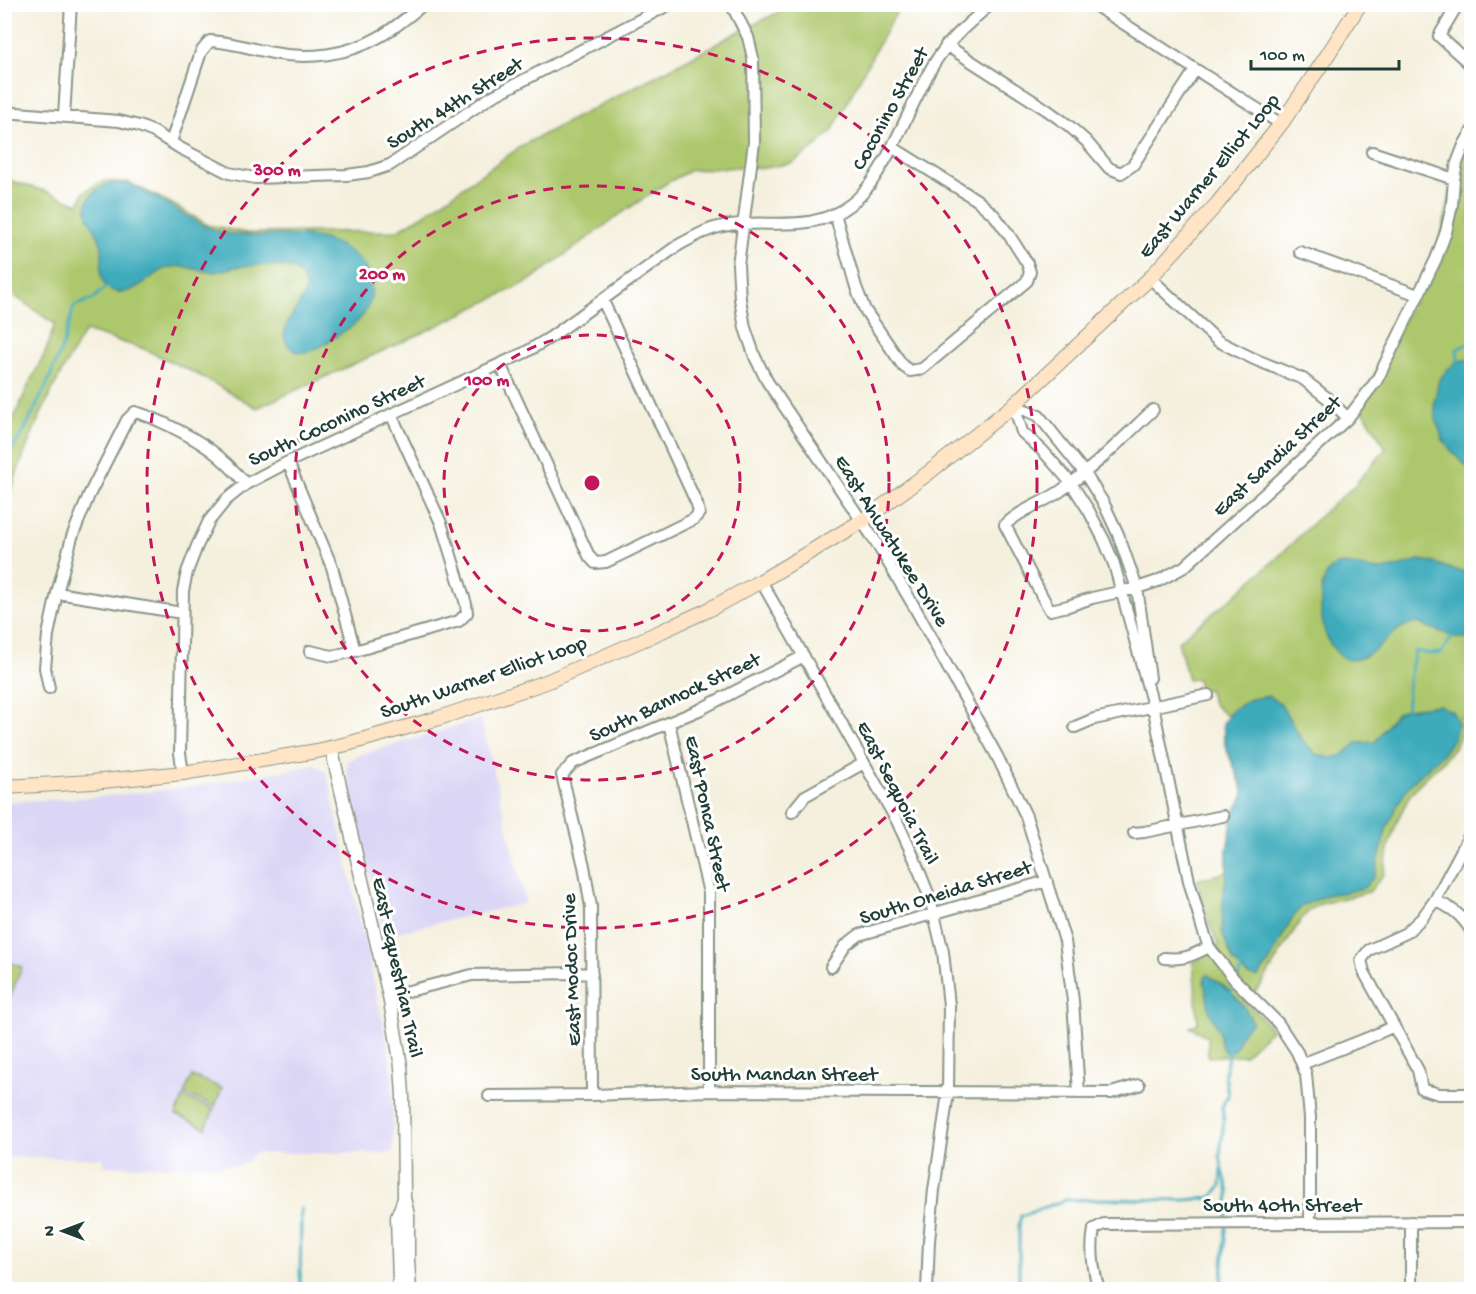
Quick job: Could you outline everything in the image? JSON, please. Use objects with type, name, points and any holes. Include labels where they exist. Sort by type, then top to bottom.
[{"type":"main road","name":"East Warner Elliot Loop","points":[[1014,405],[1150,278],[1217,204],[1281,124],[1360,4]]},
{"type":"main road","name":"South Warner Elliot Loop","points":[[4,787],[104,781],[183,773],[303,753],[436,719],[546,682],[708,610],[862,521],[927,474],[1014,405]]},
{"type":"street","points":[[64,116],[71,4]]},
{"type":"street","points":[[171,142],[201,52],[210,41],[222,41],[302,57],[328,54],[357,47],[380,37],[424,4]]},
{"type":"street","name":"South 44th Street","points":[[4,112],[119,121],[139,126],[229,173],[255,178],[347,175],[369,172],[390,165],[491,97],[670,4]]},
{"type":"street","name":"East Ahwatukee Drive","points":[[731,4],[748,37],[753,58],[754,142],[738,265],[745,328],[755,357],[767,381],[876,542],[909,598],[997,756],[1026,816],[1065,941],[1073,1001],[1079,1094]]},
{"type":"street","name":"Coconino Street","points":[[743,225],[796,224],[815,221],[835,214],[863,194],[875,178],[946,45],[992,4]]},
{"type":"street","points":[[1094,4],[1281,124]]},
{"type":"street","points":[[1458,4],[1439,36],[1472,66]]},
{"type":"street","points":[[946,45],[1054,115],[1086,141],[1108,168],[1121,173],[1133,165],[1195,70]]},
{"type":"street","name":"East Sandia Street","points":[[1077,478],[1059,492],[1014,516],[1005,525],[1050,610],[1092,598],[1122,593],[1158,581],[1184,567],[1348,418],[1377,380],[1436,259],[1446,232],[1452,205],[1457,162],[1472,131]]},
{"type":"street","points":[[835,214],[865,310],[903,366],[910,371],[922,369],[1027,281],[1030,272],[1027,263],[995,216],[977,201],[892,147]]},
{"type":"street","points":[[1372,152],[1454,179]]},
{"type":"street","name":"South Coconino Street","points":[[183,773],[180,753],[183,591],[187,572],[197,546],[209,521],[226,500],[246,484],[288,462],[526,352],[603,301],[677,246],[699,234],[722,226],[743,225]]},
{"type":"street","points":[[1300,252],[1418,295]]},
{"type":"street","points":[[1150,278],[1218,341],[1303,379],[1348,418]]},
{"type":"street","points":[[500,364],[595,563],[606,562],[694,519],[699,513],[697,504],[603,301]]},
{"type":"street","points":[[1014,405],[1022,432],[1104,504],[1118,534],[1137,588],[1154,706]]},
{"type":"street","points":[[1014,405],[1039,416],[1077,478],[1089,511],[1114,564],[1154,706],[1192,889],[1203,930],[1212,951],[1234,979],[1278,1023],[1302,1064],[1307,1082],[1310,1118],[1310,1223]]},
{"type":"street","points":[[1077,478],[1153,410]]},
{"type":"street","points":[[49,688],[45,668],[48,635],[72,537],[89,495],[127,420],[135,412],[145,414],[191,437],[228,463],[246,484]]},
{"type":"street","points":[[310,651],[332,656],[355,651],[459,621],[467,613],[441,523],[391,414]]},
{"type":"street","points":[[288,462],[332,567],[355,651]]},
{"type":"street","name":"East Sequoia Trail","points":[[761,580],[897,821],[928,893],[943,952],[949,1005],[948,1093],[934,1190],[927,1290]]},
{"type":"street","points":[[57,593],[182,613]]},
{"type":"street","name":"South Bannock Street","points":[[562,775],[573,763],[699,710],[804,656]]},
{"type":"street","points":[[1076,726],[1094,719],[1208,695]]},
{"type":"street","name":"East Ponca Street","points":[[669,723],[709,893],[709,1091]]},
{"type":"street","name":"East Equestrian Trail","points":[[331,747],[389,996],[401,1066],[404,1198],[408,1215],[410,1290]]},
{"type":"street","points":[[792,812],[806,796],[864,763]]},
{"type":"street","name":"East Modoc Drive","points":[[562,775],[584,866],[591,907],[592,1095]]},
{"type":"street","points":[[1134,833],[1223,816]]},
{"type":"street","points":[[1472,831],[1435,900],[1422,918],[1406,933],[1369,950],[1361,960],[1364,972],[1418,1070],[1422,1089],[1439,1094],[1472,1094]]},
{"type":"street","name":"South Oneida Street","points":[[831,967],[846,945],[859,935],[1047,881]]},
{"type":"street","points":[[1435,900],[1455,911],[1463,918],[1472,932]]},
{"type":"street","points":[[1164,958],[1179,959],[1212,951]]},
{"type":"street","points":[[389,996],[472,975],[592,974]]},
{"type":"street","points":[[1302,1064],[1394,1026]]},
{"type":"street","name":"South Mandan Street","points":[[489,1096],[709,1091],[1079,1094],[1111,1093],[1139,1085]]},
{"type":"street","name":"East Equestrian Trail","points":[[398,1290],[398,1217],[404,1198]]},
{"type":"street","points":[[1411,1222],[1411,1290]]},
{"type":"street","name":"South 40th Street","points":[[1099,1290],[1091,1244],[1094,1229],[1104,1224],[1472,1222]]},
{"type":"shaded area","points":[[481,719],[526,903],[384,935],[347,770],[348,761],[359,755]]},
{"type":"shaded area","points":[[315,765],[327,774],[388,1045],[392,1074],[393,1153],[258,1153],[238,1166],[103,1166],[103,1158],[5,1157],[4,802],[97,797],[185,788]]},
{"type":"green space","points":[[793,5],[904,5],[896,13],[832,131],[813,149],[792,163],[765,168],[691,170],[626,210],[529,281],[420,334],[257,408],[197,374],[144,349],[85,331],[45,404],[5,505],[5,438],[46,351],[55,323],[5,289],[5,179],[79,204],[84,192],[102,181],[128,182],[208,225],[247,233],[396,231],[422,216],[523,145]]},
{"type":"green space","points":[[1471,131],[1471,720],[1460,717],[1462,731],[1456,745],[1410,795],[1389,845],[1384,874],[1369,892],[1317,905],[1308,912],[1300,921],[1260,987],[1245,1001],[1272,1029],[1245,1055],[1208,1057],[1208,1037],[1190,1027],[1198,1023],[1193,963],[1219,946],[1206,914],[1197,880],[1227,872],[1227,851],[1233,816],[1244,795],[1226,745],[1224,725],[1228,716],[1215,705],[1208,689],[1200,690],[1197,679],[1188,680],[1178,641],[1277,558],[1352,488],[1386,448],[1359,404],[1436,259],[1454,179]]},
{"type":"green space","points":[[4,960],[22,967],[10,998],[5,996]]},
{"type":"green space","points":[[192,1076],[222,1088],[215,1106],[184,1094]]},
{"type":"green space","points":[[183,1097],[214,1109],[206,1128],[176,1115]]},
{"type":"water","points":[[111,183],[133,185],[204,226],[225,233],[305,236],[335,243],[358,258],[369,276],[371,296],[368,305],[355,324],[321,346],[297,352],[288,345],[285,329],[305,288],[302,277],[290,268],[254,265],[213,272],[176,266],[164,269],[138,287],[115,292],[108,288],[103,280],[101,245],[87,210],[87,204],[92,195],[100,187]]},
{"type":"water","points":[[1472,359],[1471,471],[1442,438],[1434,403],[1439,380],[1447,370],[1458,361]]},
{"type":"water","points":[[1419,560],[1433,562],[1458,571],[1471,572],[1471,640],[1455,637],[1417,623],[1400,629],[1369,654],[1360,658],[1350,660],[1339,654],[1327,639],[1322,617],[1321,594],[1328,573],[1334,567],[1343,564],[1379,570]]},
{"type":"water","points":[[1269,696],[1280,703],[1302,740],[1316,754],[1330,758],[1341,756],[1357,743],[1375,742],[1396,713],[1406,709],[1439,705],[1453,712],[1458,724],[1454,737],[1445,751],[1408,787],[1398,804],[1386,830],[1375,876],[1364,888],[1330,894],[1302,906],[1291,920],[1270,961],[1258,977],[1249,976],[1233,961],[1222,932],[1227,851],[1233,816],[1244,795],[1225,745],[1223,723],[1232,710],[1251,699]]},
{"type":"water","points":[[1208,975],[1240,1001],[1252,1022],[1242,1033],[1235,1049],[1229,1053],[1221,1047],[1219,1031],[1210,1013],[1204,982]]},
{"type":"waterway","points":[[4,464],[9,452],[23,433],[47,384],[63,345],[74,306],[93,299],[107,286]]},
{"type":"waterway","points":[[1459,363],[1457,349],[1472,342]]},
{"type":"waterway","points":[[1406,711],[1415,651],[1441,653],[1454,634]]},
{"type":"waterway","points":[[1230,996],[1243,966]]},
{"type":"waterway","points":[[1019,1290],[1021,1216],[1065,1200],[1211,1198],[1221,1186],[1220,1155],[1224,1120],[1222,1108],[1228,1096],[1225,1074],[1229,1050]]},
{"type":"waterway","points":[[1221,1290],[1229,1193],[1223,1170]]},
{"type":"waterway","points":[[300,1290],[301,1208]]}]
